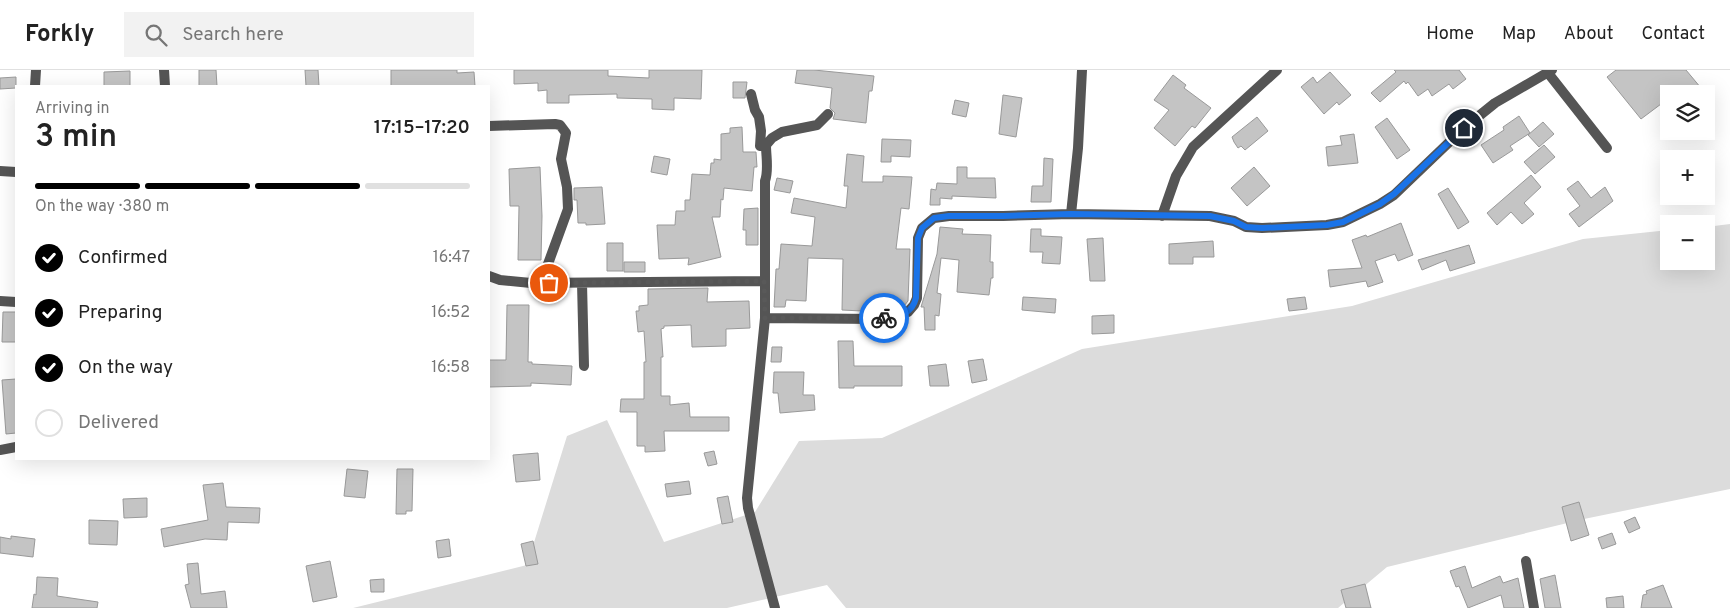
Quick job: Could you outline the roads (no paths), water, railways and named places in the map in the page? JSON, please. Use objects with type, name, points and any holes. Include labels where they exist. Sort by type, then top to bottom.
[{"type":"street","points":[[35,85],[36,70]]},
{"type":"street","points":[[164,70],[165,85]]},
{"type":"street","points":[[1071,214],[1078,148],[1082,70]]},
{"type":"street","points":[[1162,216],[1176,176],[1193,147],[1277,70]]},
{"type":"street","points":[[765,318],[876,319],[898,317],[908,312],[914,305],[916,298],[918,238],[922,228],[934,218],[949,216],[1071,214],[1162,216],[1222,218],[1246,227],[1262,228],[1327,225],[1343,222],[1380,204],[1394,194],[1464,128],[1513,91],[1550,71],[1607,148]]},
{"type":"street","points":[[751,94],[759,117],[761,131],[760,146],[766,145],[772,138],[782,132],[817,125],[828,114]]},
{"type":"street","points":[[490,126],[555,124],[560,125],[566,133],[561,159],[567,186],[568,209],[548,264],[549,283]]},
{"type":"street","points":[[766,145],[768,173],[765,181],[765,318],[747,485],[748,508],[775,608]]},
{"type":"street","points":[[0,171],[15,172]]},
{"type":"street","points":[[490,276],[500,280],[549,283],[764,281]]},
{"type":"street","points":[[582,283],[584,366]]},
{"type":"street","points":[[0,301],[15,302]]},
{"type":"street","points":[[0,450],[15,447]]},
{"type":"street","points":[[1526,561],[1534,608]]}]
